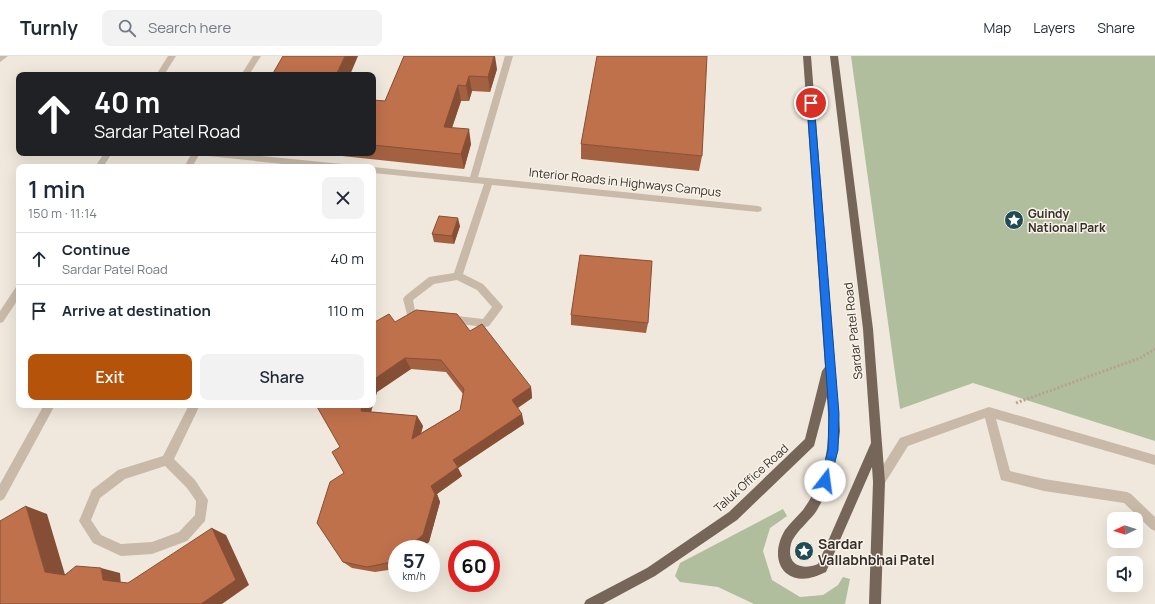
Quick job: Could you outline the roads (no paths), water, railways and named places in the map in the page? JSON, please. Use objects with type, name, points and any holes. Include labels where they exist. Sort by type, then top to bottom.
[{"type":"main road","name":"Sardar Patel Road","points":[[807,56],[829,353]]},
{"type":"main road","name":"Sardar Patel Road","points":[[834,56],[868,329],[879,482],[875,604]]},
{"type":"main road","points":[[829,353],[834,414],[833,450],[825,481],[815,501],[807,515],[787,538],[784,550],[785,558],[787,565],[792,570],[798,573],[806,574],[813,573],[822,568],[853,500],[876,444]]},
{"type":"main road","name":"Taluk Office Road","points":[[590,604],[651,572],[733,516],[810,442],[824,388],[829,353]]},
{"type":"lane","points":[[0,60],[4,56]]},
{"type":"lane","points":[[162,72],[172,56]]},
{"type":"lane","points":[[247,72],[257,56]]},
{"type":"lane","points":[[473,180],[508,56]]},
{"type":"lane","points":[[228,156],[299,164]]},
{"type":"lane","name":"Interior Roads in Highways Campus","points":[[376,170],[758,209]]},
{"type":"lane","points":[[458,276],[489,182]]},
{"type":"lane","points":[[458,276],[480,287],[498,307],[485,323],[411,315],[408,299],[432,280],[458,276]]},
{"type":"lane","points":[[0,319],[16,295]]},
{"type":"lane","points":[[0,495],[48,408]]},
{"type":"lane","points":[[167,460],[191,484],[202,500],[201,517],[183,537],[152,548],[121,550],[97,539],[85,521],[96,494],[122,474],[167,460],[193,408]]},
{"type":"lane","points":[[879,482],[904,442],[989,412],[1155,460]]},
{"type":"lane","points":[[989,412],[1005,476],[1044,485],[1127,498],[1155,525]]},
{"type":"place","name":"Guindy National Park","points":[[1014,220]]},
{"type":"place","name":"Sardar Vallabhbhai Patel","points":[[804,551]]}]
